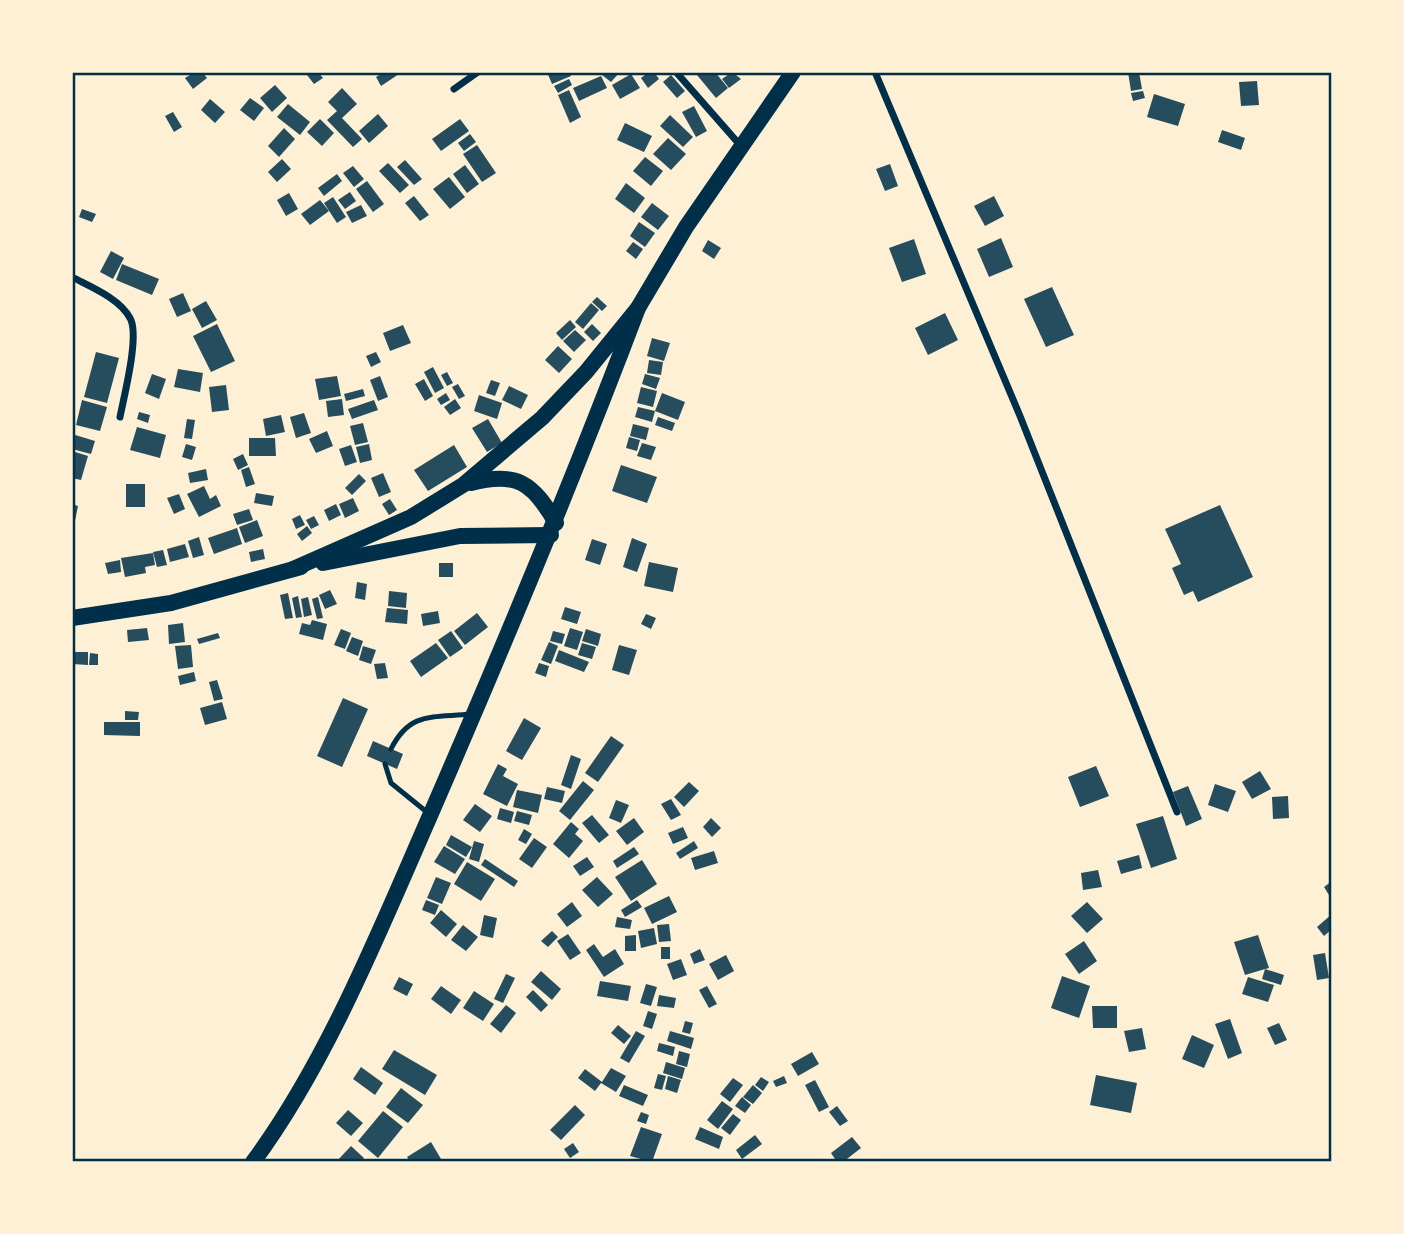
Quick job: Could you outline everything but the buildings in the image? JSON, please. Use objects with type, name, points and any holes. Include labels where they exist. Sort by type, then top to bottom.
[{"type":"main road","points":[[293,569],[411,517],[463,485],[542,418],[586,372],[638,308],[740,145],[793,72]]},
{"type":"main road","points":[[253,1162],[345,1004],[476,714],[553,529],[638,308]]},
{"type":"main road","points":[[463,485],[492,477],[512,479],[528,485],[541,498],[553,529]]},
{"type":"main road","points":[[72,618],[171,603],[293,569],[460,536],[553,529]]},
{"type":"street","points":[[454,89],[478,72]]},
{"type":"street","points":[[676,72],[740,145]]},
{"type":"street","points":[[874,72],[1020,416],[1177,812]]},
{"type":"street","points":[[72,277],[104,295],[131,320],[134,335],[120,417]]},
{"type":"lane","points":[[391,749],[400,730],[414,720],[476,714]]},
{"type":"lane","points":[[385,764],[391,783],[430,815]]}]
